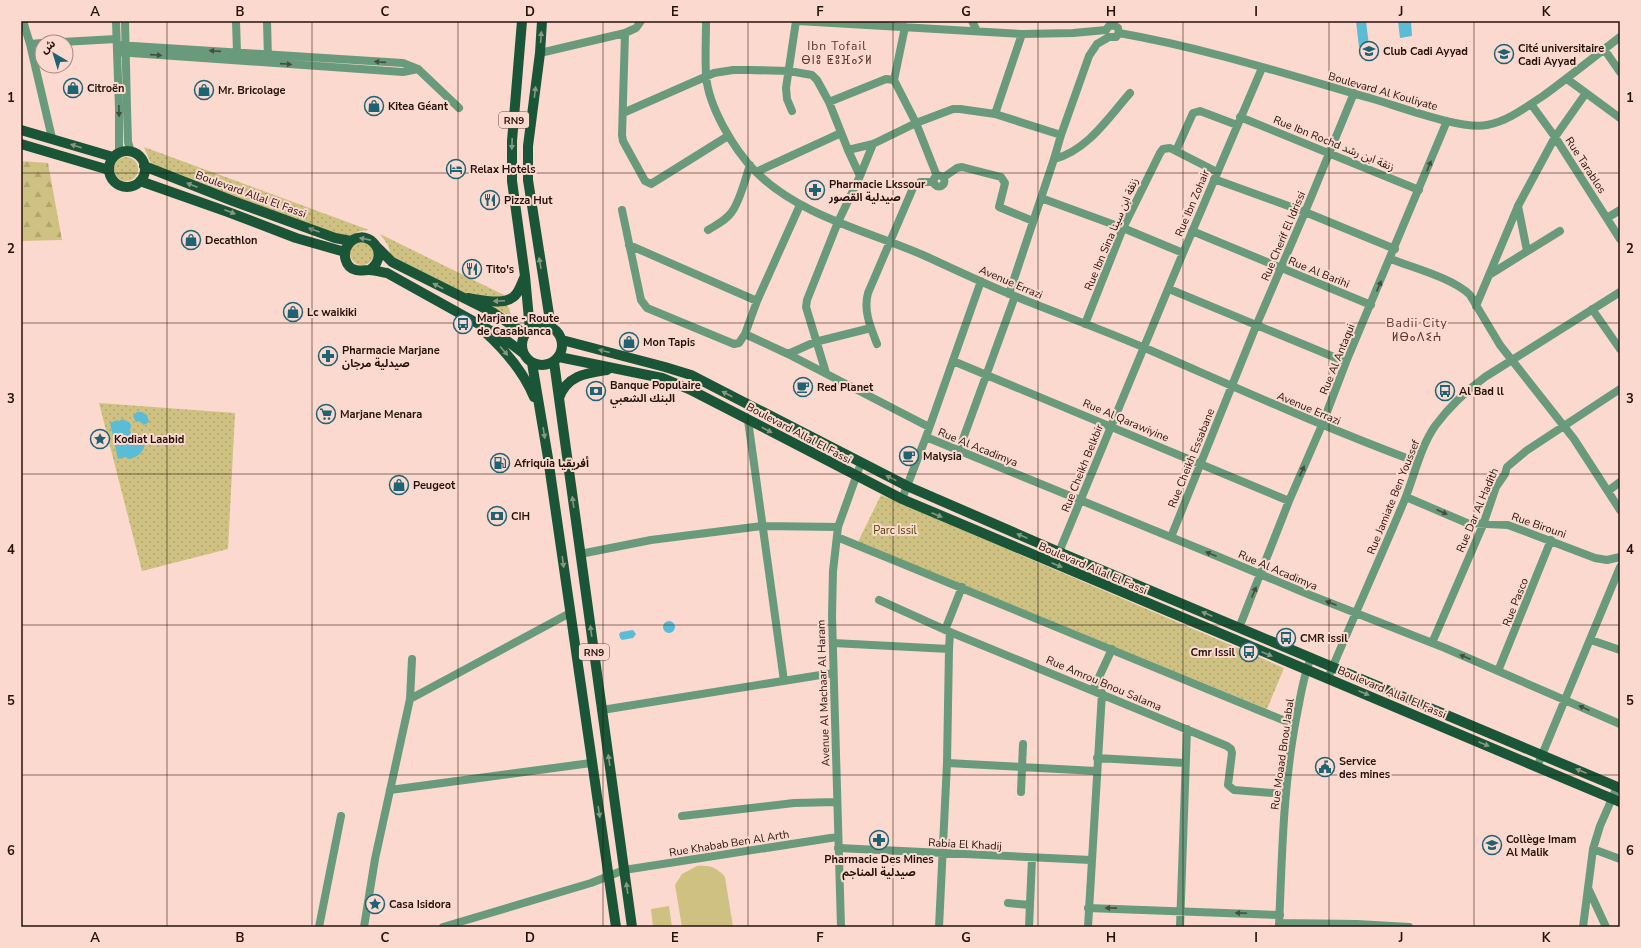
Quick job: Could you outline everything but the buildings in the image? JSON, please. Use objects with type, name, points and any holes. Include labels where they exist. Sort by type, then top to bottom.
[{"type":"main road","name":"RN9","points":[[522,21],[512,141],[512,181],[525,276],[528,332],[522,346],[523,353]]},
{"type":"main road","name":"RN9","points":[[542,21],[540,53],[528,146],[528,180],[550,327]]},
{"type":"main road","points":[[21,130],[116,155],[131,152],[140,157],[144,166],[143,176],[140,181],[130,187],[121,186],[112,180],[109,170],[110,161],[116,155]]},
{"type":"main road","points":[[21,144],[109,170]]},
{"type":"main road","name":"Boulevard Allal El Fassi","points":[[144,166],[334,238],[351,241]]},
{"type":"main road","points":[[140,181],[296,238],[345,252]]},
{"type":"main road","points":[[556,359],[542,366],[532,363],[523,353],[502,337],[387,273],[370,270],[356,270],[347,263],[345,252],[347,246],[355,238],[366,238],[372,240],[392,262],[492,312],[528,332],[540,326],[550,327],[556,330],[562,340]]},
{"type":"main road","points":[[370,270],[375,266],[378,260],[379,253],[377,247]]},
{"type":"main road","points":[[458,296],[490,301],[506,300],[516,294],[525,276]]},
{"type":"main road","points":[[465,316],[487,334],[507,354],[523,374],[540,409]]},
{"type":"main road","name":"RN9","points":[[562,340],[561,352],[556,359],[559,398],[632,927]]},
{"type":"main road","name":"Boulevard Allal El Fassi","points":[[562,340],[665,367],[691,376],[907,486],[1059,552],[1618,787]]},
{"type":"main road","name":"Boulevard Allal El Fassi","points":[[556,359],[662,378],[688,389],[856,477],[902,499],[1616,800]]},
{"type":"main road","name":"RN9","points":[[532,363],[616,927]]},
{"type":"main road","points":[[559,398],[565,386],[576,376],[617,369]]},
{"type":"street","points":[[23,21],[30,44],[52,138]]},
{"type":"street","points":[[116,21],[131,152]]},
{"type":"street","points":[[116,155],[120,47],[125,21]]},
{"type":"street","points":[[236,21],[237,53]]},
{"type":"street","points":[[267,21],[268,59]]},
{"type":"street","points":[[540,53],[625,33],[636,28],[641,21]]},
{"type":"street","points":[[699,21],[706,21]]},
{"type":"street","name":"Avenue Errazi","points":[[706,21],[706,77],[712,102],[728,136],[756,172],[771,185],[800,205],[838,222],[891,241],[1012,295],[1144,348],[1322,426],[1417,462]]},
{"type":"street","points":[[792,111],[786,94],[797,21],[1022,34],[1107,33],[1116,37],[1119,33],[1118,28],[1114,23],[1109,26],[1107,33],[1092,50],[1061,134],[1033,221],[1012,295],[959,450]]},
{"type":"street","points":[[972,21],[977,31]]},
{"type":"street","points":[[905,27],[894,80],[916,123],[938,178]]},
{"type":"street","points":[[625,33],[622,135],[623,141],[645,181],[651,184],[728,136]]},
{"type":"street","name":"Boulevard Al Kouliyate","points":[[1119,33],[1158,40],[1354,93],[1448,121],[1474,126],[1486,125],[1508,118],[1567,79],[1620,38]]},
{"type":"street","points":[[995,114],[1022,34]]},
{"type":"street","points":[[74,43],[403,72],[418,69],[459,108]]},
{"type":"street","points":[[30,44],[34,44]]},
{"type":"street","points":[[120,47],[237,53],[268,59]]},
{"type":"street","points":[[1604,50],[1620,72]]},
{"type":"street","name":"Rue Ibn Zohair","points":[[1144,348],[1169,289],[1182,253],[1262,68]]},
{"type":"street","points":[[623,113],[714,73],[733,70],[789,71],[812,75],[829,102],[860,176]]},
{"type":"street","points":[[829,102],[886,79],[894,80]]},
{"type":"street","points":[[1567,79],[1620,118]]},
{"type":"street","points":[[1054,159],[1066,156],[1079,148],[1130,93]]},
{"type":"street","name":"Rue Cherif El Idrissi","points":[[1232,387],[1256,326],[1306,212],[1354,93]]},
{"type":"street","points":[[1476,306],[1518,206],[1555,137],[1586,93]]},
{"type":"street","name":"Rue Tarablos","points":[[1531,104],[1555,137],[1620,239]]},
{"type":"street","points":[[848,150],[873,144],[916,123],[953,109],[969,109],[995,114],[1061,134]]},
{"type":"street","name":"Rue Ibn Rochd زنقة ابن رشد","points":[[1176,151],[1193,113],[1200,111],[1239,121],[1329,153],[1419,190]]},
{"type":"street","name":"Rue Al Antaqui","points":[[1239,628],[1261,575],[1289,500],[1322,426],[1346,362],[1391,259],[1448,121]]},
{"type":"street","points":[[756,172],[841,133]]},
{"type":"street","points":[[826,373],[815,342],[806,308],[807,300],[838,222],[860,176],[873,144]]},
{"type":"street","name":"Rue Ibn Sina زنقة ابن سينا","points":[[1085,324],[1123,228],[1160,153],[1166,148],[1176,151]]},
{"type":"street","points":[[1176,151],[1216,175],[1395,249]]},
{"type":"street","points":[[708,230],[723,221],[735,208],[750,165]]},
{"type":"street","points":[[877,344],[871,328],[865,303],[913,188],[920,182],[938,178],[962,167],[1001,177],[1004,183],[999,207],[1033,221]]},
{"type":"street","points":[[1041,198],[1123,228],[1182,253]]},
{"type":"street","points":[[622,210],[641,300],[647,308],[734,344],[739,343],[745,334],[757,301],[800,205]]},
{"type":"street","points":[[1518,206],[1527,251]]},
{"type":"street","points":[[1607,218],[1620,210]]},
{"type":"street","points":[[1489,275],[1560,231]]},
{"type":"street","name":"Rue Al Barihi","points":[[1192,232],[1371,305]]},
{"type":"street","points":[[629,245],[757,301]]},
{"type":"street","points":[[1391,259],[1458,286],[1470,295],[1500,345],[1563,427],[1574,439],[1620,510]]},
{"type":"street","points":[[902,499],[926,437],[981,281]]},
{"type":"street","points":[[1169,289],[1346,362]]},
{"type":"street","name":"Rue Jamiate Ben Youssef","points":[[1328,678],[1406,497],[1417,462],[1434,427],[1470,388],[1511,360],[1620,292]]},
{"type":"street","points":[[1592,309],[1620,349]]},
{"type":"street","points":[[788,354],[815,342],[871,328]]},
{"type":"street","points":[[745,334],[826,373],[929,427]]},
{"type":"street","name":"Rue Cheikh Belkbir","points":[[1059,552],[1144,348]]},
{"type":"street","name":"Rue Al Qarawiyine","points":[[953,361],[1289,500]]},
{"type":"street","name":"Rue Cheikh Essabane","points":[[1171,537],[1232,387]]},
{"type":"street","name":"Rue Dar Al Hadith","points":[[1432,643],[1483,525],[1496,487],[1505,474],[1507,467],[1526,451],[1620,389]]},
{"type":"street","points":[[748,420],[784,681]]},
{"type":"street","name":"Rue Al Acadimya","points":[[926,437],[1261,575],[1432,643],[1620,724]]},
{"type":"street","name":"Avenue Al Machaar Al Haram","points":[[841,927],[833,672],[833,571],[838,527],[860,463]]},
{"type":"street","points":[[1608,491],[1620,482]]},
{"type":"street","name":"Rue Birouni","points":[[1406,497],[1468,523],[1483,525],[1508,525],[1551,540],[1595,558],[1607,560],[1620,557]]},
{"type":"street","points":[[580,554],[651,540],[762,526],[838,527]]},
{"type":"street","points":[[836,537],[962,587],[1295,725]]},
{"type":"street","name":"Rue Pasco","points":[[1498,671],[1551,540]]},
{"type":"street","points":[[1537,767],[1620,567]]},
{"type":"street","points":[[939,927],[947,763],[948,631],[962,587]]},
{"type":"street","name":"Rue Amrou Bnou Salama","points":[[879,600],[948,631],[1187,729],[1231,749],[1232,753],[1228,785],[1230,788],[1239,791],[1285,794]]},
{"type":"street","points":[[410,699],[570,613]]},
{"type":"street","points":[[1591,640],[1620,650]]},
{"type":"street","points":[[833,643],[949,649]]},
{"type":"street","points":[[1093,690],[1112,650]]},
{"type":"street","name":"Rue Moaad Bnou Jabal","points":[[1279,922],[1285,794],[1295,725],[1306,670],[1311,658]]},
{"type":"street","points":[[364,927],[375,859],[410,699],[412,659]]},
{"type":"street","points":[[602,710],[833,672]]},
{"type":"street","points":[[1088,927],[1096,771],[1102,694]]},
{"type":"street","points":[[1180,927],[1187,729]]},
{"type":"street","points":[[1022,792],[1023,744]]},
{"type":"street","points":[[1097,758],[1185,762]]},
{"type":"street","points":[[390,790],[591,763]]},
{"type":"street","points":[[947,763],[1096,771]]},
{"type":"street","points":[[1583,927],[1593,848],[1600,826],[1616,800],[1618,787]]},
{"type":"street","points":[[682,816],[794,803],[836,802]]},
{"type":"street","points":[[319,927],[341,816]]},
{"type":"street","name":"Rue Khabab Ben Al Arth","points":[[443,927],[624,870],[837,837]]},
{"type":"street","name":"Rabia El Khadij","points":[[838,848],[1091,860]]},
{"type":"street","points":[[1593,848],[1620,859]]},
{"type":"street","points":[[1029,927],[1032,858]]},
{"type":"street","points":[[1588,888],[1606,927]]},
{"type":"street","points":[[1008,903],[1030,905]]},
{"type":"street","points":[[1088,908],[1181,910],[1279,922],[1409,927]]},
{"type":"green space","points":[[144,147],[369,230],[360,231],[348,238],[152,166]]},
{"type":"green space","points":[[126,157],[135,160],[138,169],[135,178],[126,181],[117,178],[114,169],[117,160]]},
{"type":"green space","points":[[21,161],[48,163],[62,240],[21,241]]},
{"type":"green space","points":[[380,234],[504,295],[512,317],[391,256],[388,245]]},
{"type":"green space","points":[[362,241],[370,245],[374,253],[370,261],[362,265],[354,261],[350,253],[354,245]]},
{"type":"green space","points":[[99,403],[235,413],[228,549],[142,571]]},
{"type":"green space","name":"Parc Issil","points":[[881,495],[1284,668],[1267,709],[858,542]]},
{"type":"green space","points":[[697,866],[712,867],[725,877],[733,927],[682,927],[675,885],[682,874]]},
{"type":"green space","points":[[669,906],[672,927],[653,927],[651,909]]},
{"type":"water","points":[[1356,21],[1366,21],[1369,46],[1359,47]]},
{"type":"water","points":[[1398,21],[1411,21],[1412,36],[1400,38]]},
{"type":"water","points":[[137,412],[142,412],[147,415],[149,422],[144,425],[139,421],[136,422],[133,416]]},
{"type":"water","points":[[122,419],[129,422],[131,425],[130,431],[132,434],[135,436],[140,436],[145,443],[140,454],[129,459],[125,457],[118,459],[110,423],[117,420],[118,422]]},
{"type":"water","points":[[669,621],[673,623],[675,627],[673,631],[669,633],[665,631],[663,627],[665,623]]},
{"type":"water","points":[[633,630],[636,634],[633,638],[622,640],[620,638],[619,634],[621,632]]},
{"type":"place","name":"Club Cadi Ayyad","points":[[1369,51]]},
{"type":"place","name":"Cité universitaire Cadi Ayyad","points":[[1504,54]]},
{"type":"place","name":"Citroën","points":[[73,88]]},
{"type":"place","name":"Mr. Bricolage","points":[[204,90]]},
{"type":"place","name":"Kitea Géant","points":[[374,106]]},
{"type":"place","name":"Relax Hotels","points":[[456,169]]},
{"type":"place","name":"Pharmacie Lkssour صيدلية القصور","points":[[815,190]]},
{"type":"place","name":"Pizza Hut","points":[[490,200]]},
{"type":"place","name":"Decathlon","points":[[191,240]]},
{"type":"place","name":"Tito's","points":[[472,269]]},
{"type":"place","name":"Lc waikiki","points":[[293,312]]},
{"type":"place","name":"Marjane - Route de Casablanca","points":[[463,324]]},
{"type":"place","name":"Mon Tapis","points":[[629,342]]},
{"type":"place","name":"Pharmacie Marjane صيدلية مرجان","points":[[328,356]]},
{"type":"place","name":"Red Planet","points":[[803,387]]},
{"type":"place","name":"Banque Populaire البنك الشعبي","points":[[596,391]]},
{"type":"place","name":"Al Bad ll","points":[[1445,391]]},
{"type":"place","name":"Marjane Menara","points":[[326,414]]},
{"type":"place","name":"Kodiat Laabid","points":[[100,439]]},
{"type":"place","name":"Malysia","points":[[909,456]]},
{"type":"place","name":"Afriquia أفريقيا","points":[[500,463]]},
{"type":"place","name":"Peugeot","points":[[399,485]]},
{"type":"place","name":"CIH","points":[[497,516]]},
{"type":"place","name":"CMR Issil","points":[[1286,638]]},
{"type":"place","name":"Cmr Issil","points":[[1249,652]]},
{"type":"place","name":"Service des mines","points":[[1325,767]]},
{"type":"place","name":"Pharmacie Des Mines صيدلية المناجم","points":[[879,840]]},
{"type":"place","name":"Collège Imam Al Malik","points":[[1492,845]]},
{"type":"place","name":"Casa Isidora","points":[[375,904]]},
{"type":"district","name":"Ibn Tofail ⴱⵏⵓ ⵟⵓⴼⴰⵢⵍ","points":[[837,53]]},
{"type":"district","name":"Badii City ⵍⴱⴰⴷⵉⵄ","points":[[1417,330]]}]
